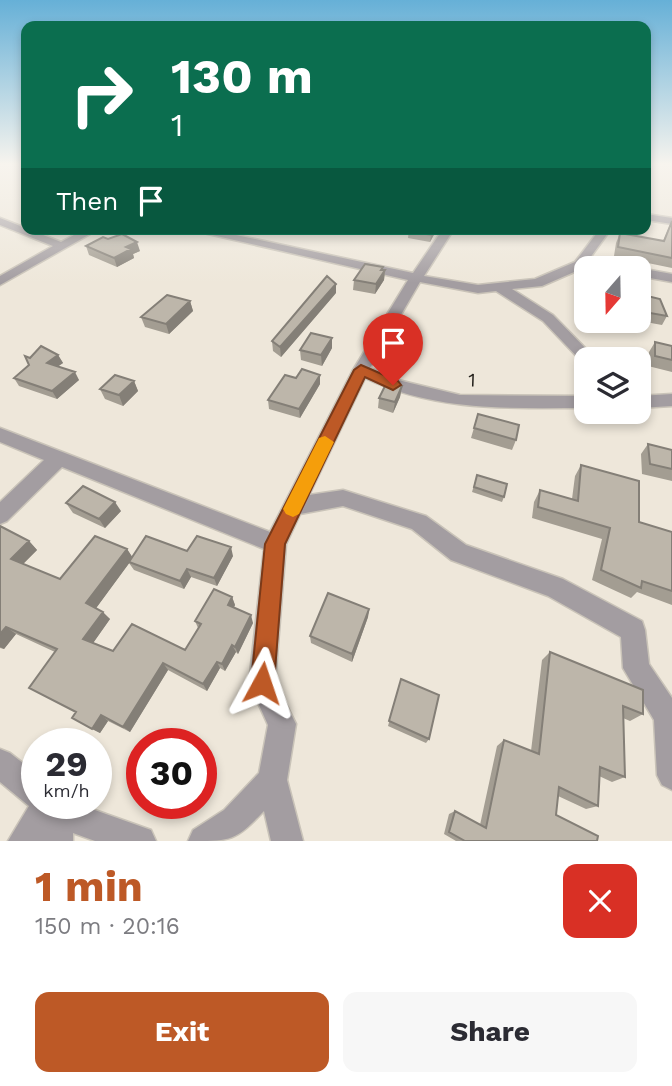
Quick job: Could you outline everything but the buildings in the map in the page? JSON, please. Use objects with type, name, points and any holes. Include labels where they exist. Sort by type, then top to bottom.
[{"type":"street","points":[[651,217],[672,221]]},
{"type":"street","points":[[0,220],[21,229]]},
{"type":"street","points":[[36,235],[62,246]]},
{"type":"street","points":[[0,281],[83,235]]},
{"type":"street","points":[[219,235],[478,289],[537,283],[574,267]]},
{"type":"street","points":[[287,841],[272,779],[282,724],[262,683],[275,544],[361,370],[445,235]]},
{"type":"street","points":[[586,256],[602,235]]},
{"type":"street","points":[[651,274],[672,278]]},
{"type":"street","points":[[499,287],[548,318],[576,347]]},
{"type":"street","name":"1","points":[[361,370],[393,385],[460,401],[574,402]]},
{"type":"street","points":[[651,394],[668,401]]},
{"type":"street","points":[[0,435],[275,544]]},
{"type":"street","points":[[0,515],[58,459]]},
{"type":"street","points":[[294,506],[343,498],[419,522],[459,553],[555,587],[633,630],[636,668],[670,716],[672,775]]},
{"type":"street","points":[[0,763],[21,783]]},
{"type":"street","points":[[204,841],[235,821],[272,779]]},
{"type":"street","points":[[24,841],[43,819]]},
{"type":"street","points":[[74,819],[140,841]]},
{"type":"slow traffic","points":[[293,509],[325,442]]},
{"type":"route","points":[[262,683],[275,544],[361,370],[393,385]]}]
